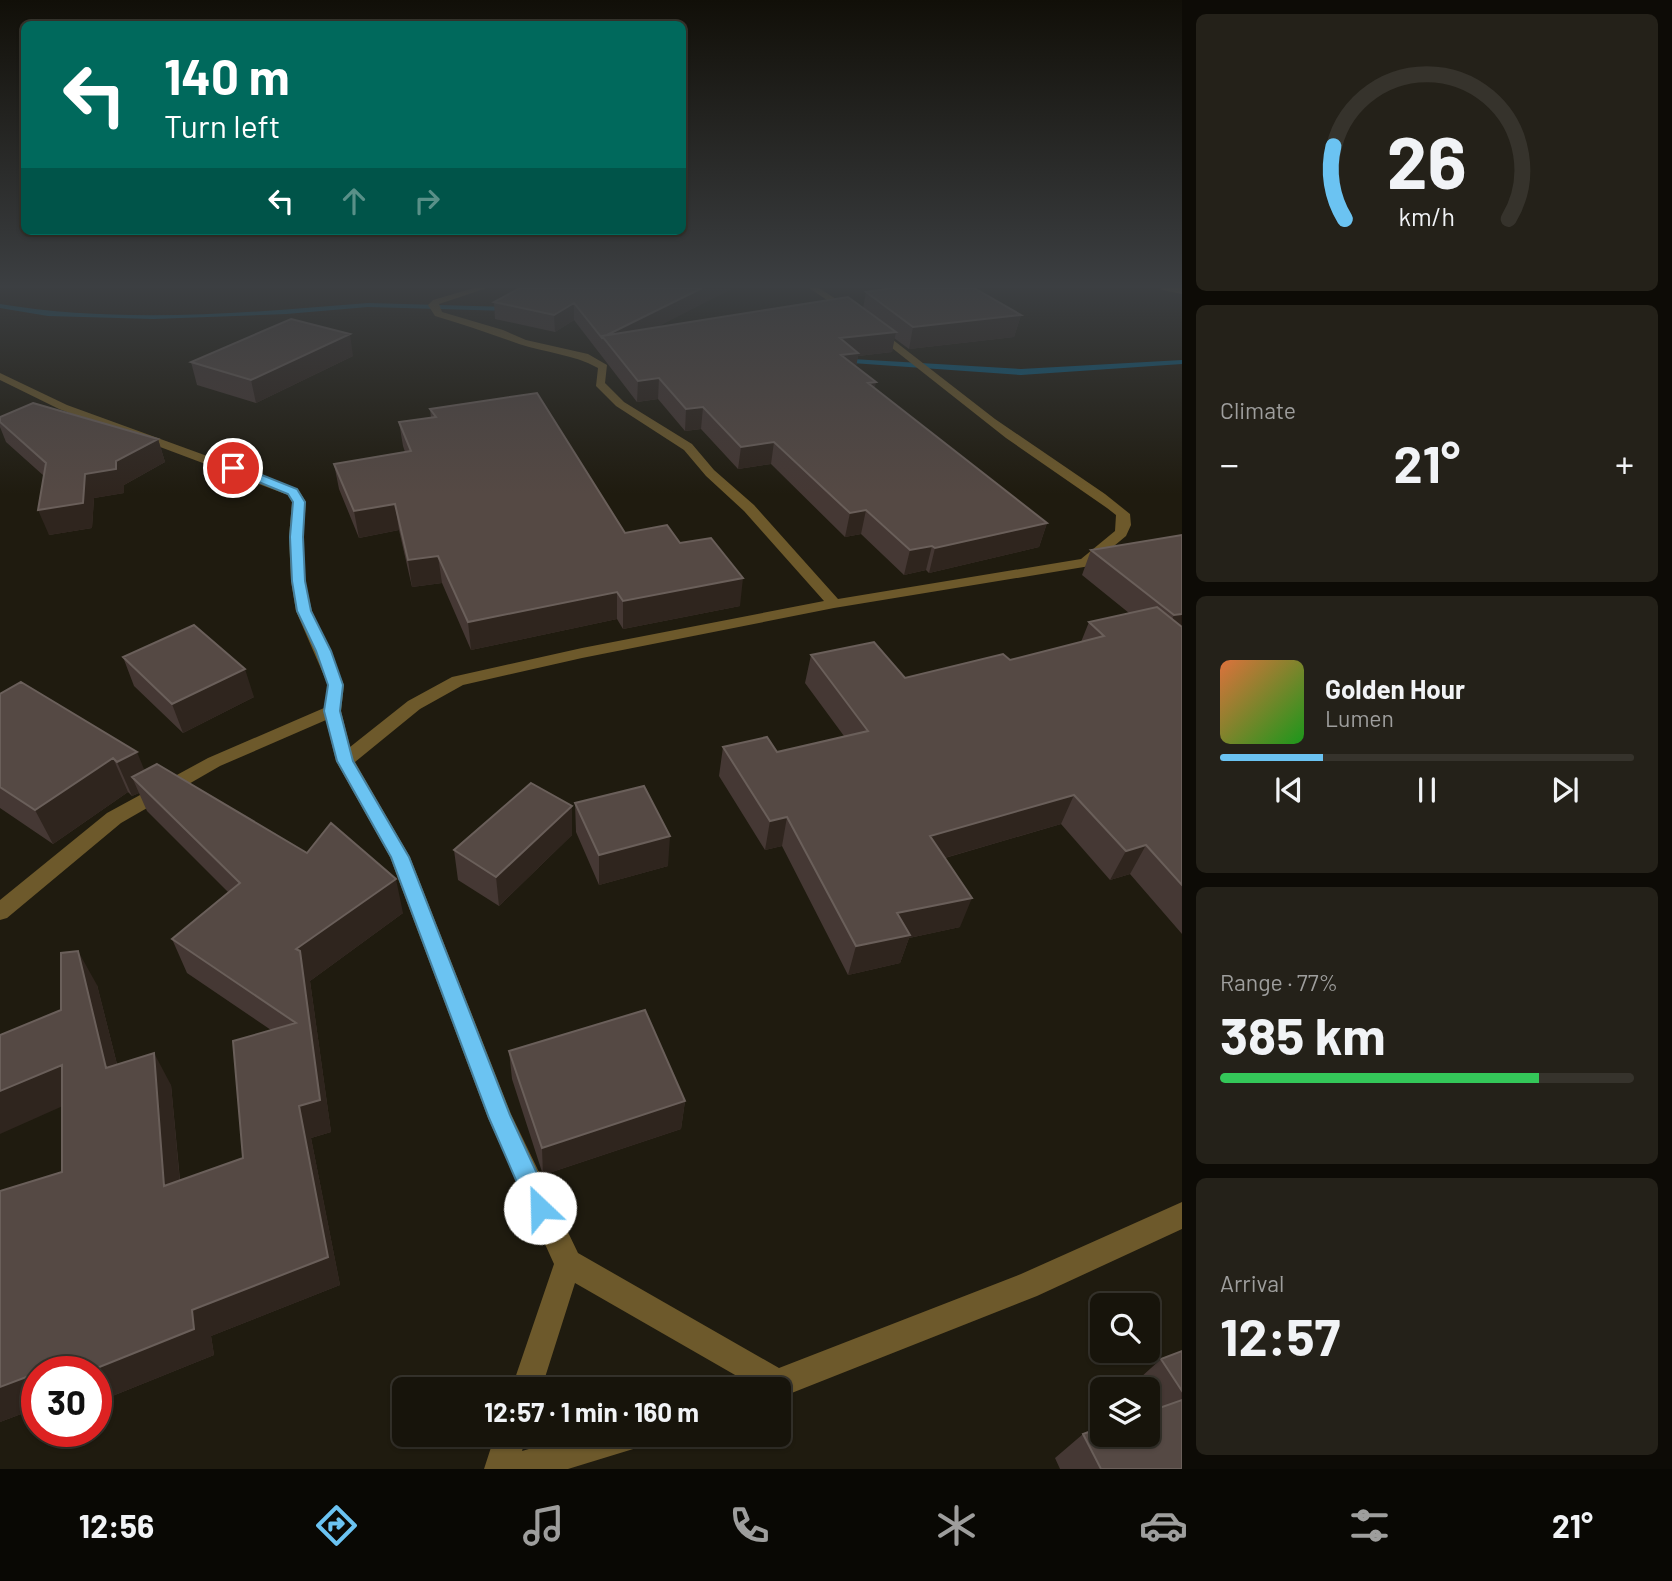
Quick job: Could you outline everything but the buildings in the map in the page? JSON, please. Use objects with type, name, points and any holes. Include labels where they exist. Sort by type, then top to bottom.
[{"type":"street","points":[[585,357],[603,367],[600,384],[620,404],[688,447],[710,473],[750,508],[834,604]]},
{"type":"street","points":[[345,761],[414,705],[458,681],[568,656],[834,604],[1085,563],[1121,533],[1124,525],[1123,514],[1102,496],[1031,451],[907,357]]},
{"type":"street","points":[[0,376],[63,407],[293,492],[299,502],[296,537],[300,591],[304,611],[336,685],[332,711],[345,761],[400,857],[500,1118],[568,1263],[754,1377]]},
{"type":"street","points":[[0,912],[114,818],[214,762],[332,711]]},
{"type":"street","points":[[791,1377],[1027,1286],[1182,1215]]},
{"type":"street","points":[[530,1377],[568,1263]]},
{"type":"street","points":[[500,1469],[508,1447]]},
{"type":"street","points":[[513,1469],[590,1447]]},
{"type":"waterway","points":[[838,360],[1021,372],[1182,362]]},
{"type":"route","points":[[233,468],[293,492],[299,502],[296,537],[298,581],[304,611],[336,685],[332,711],[345,761],[400,857],[500,1118],[540,1208]]}]
